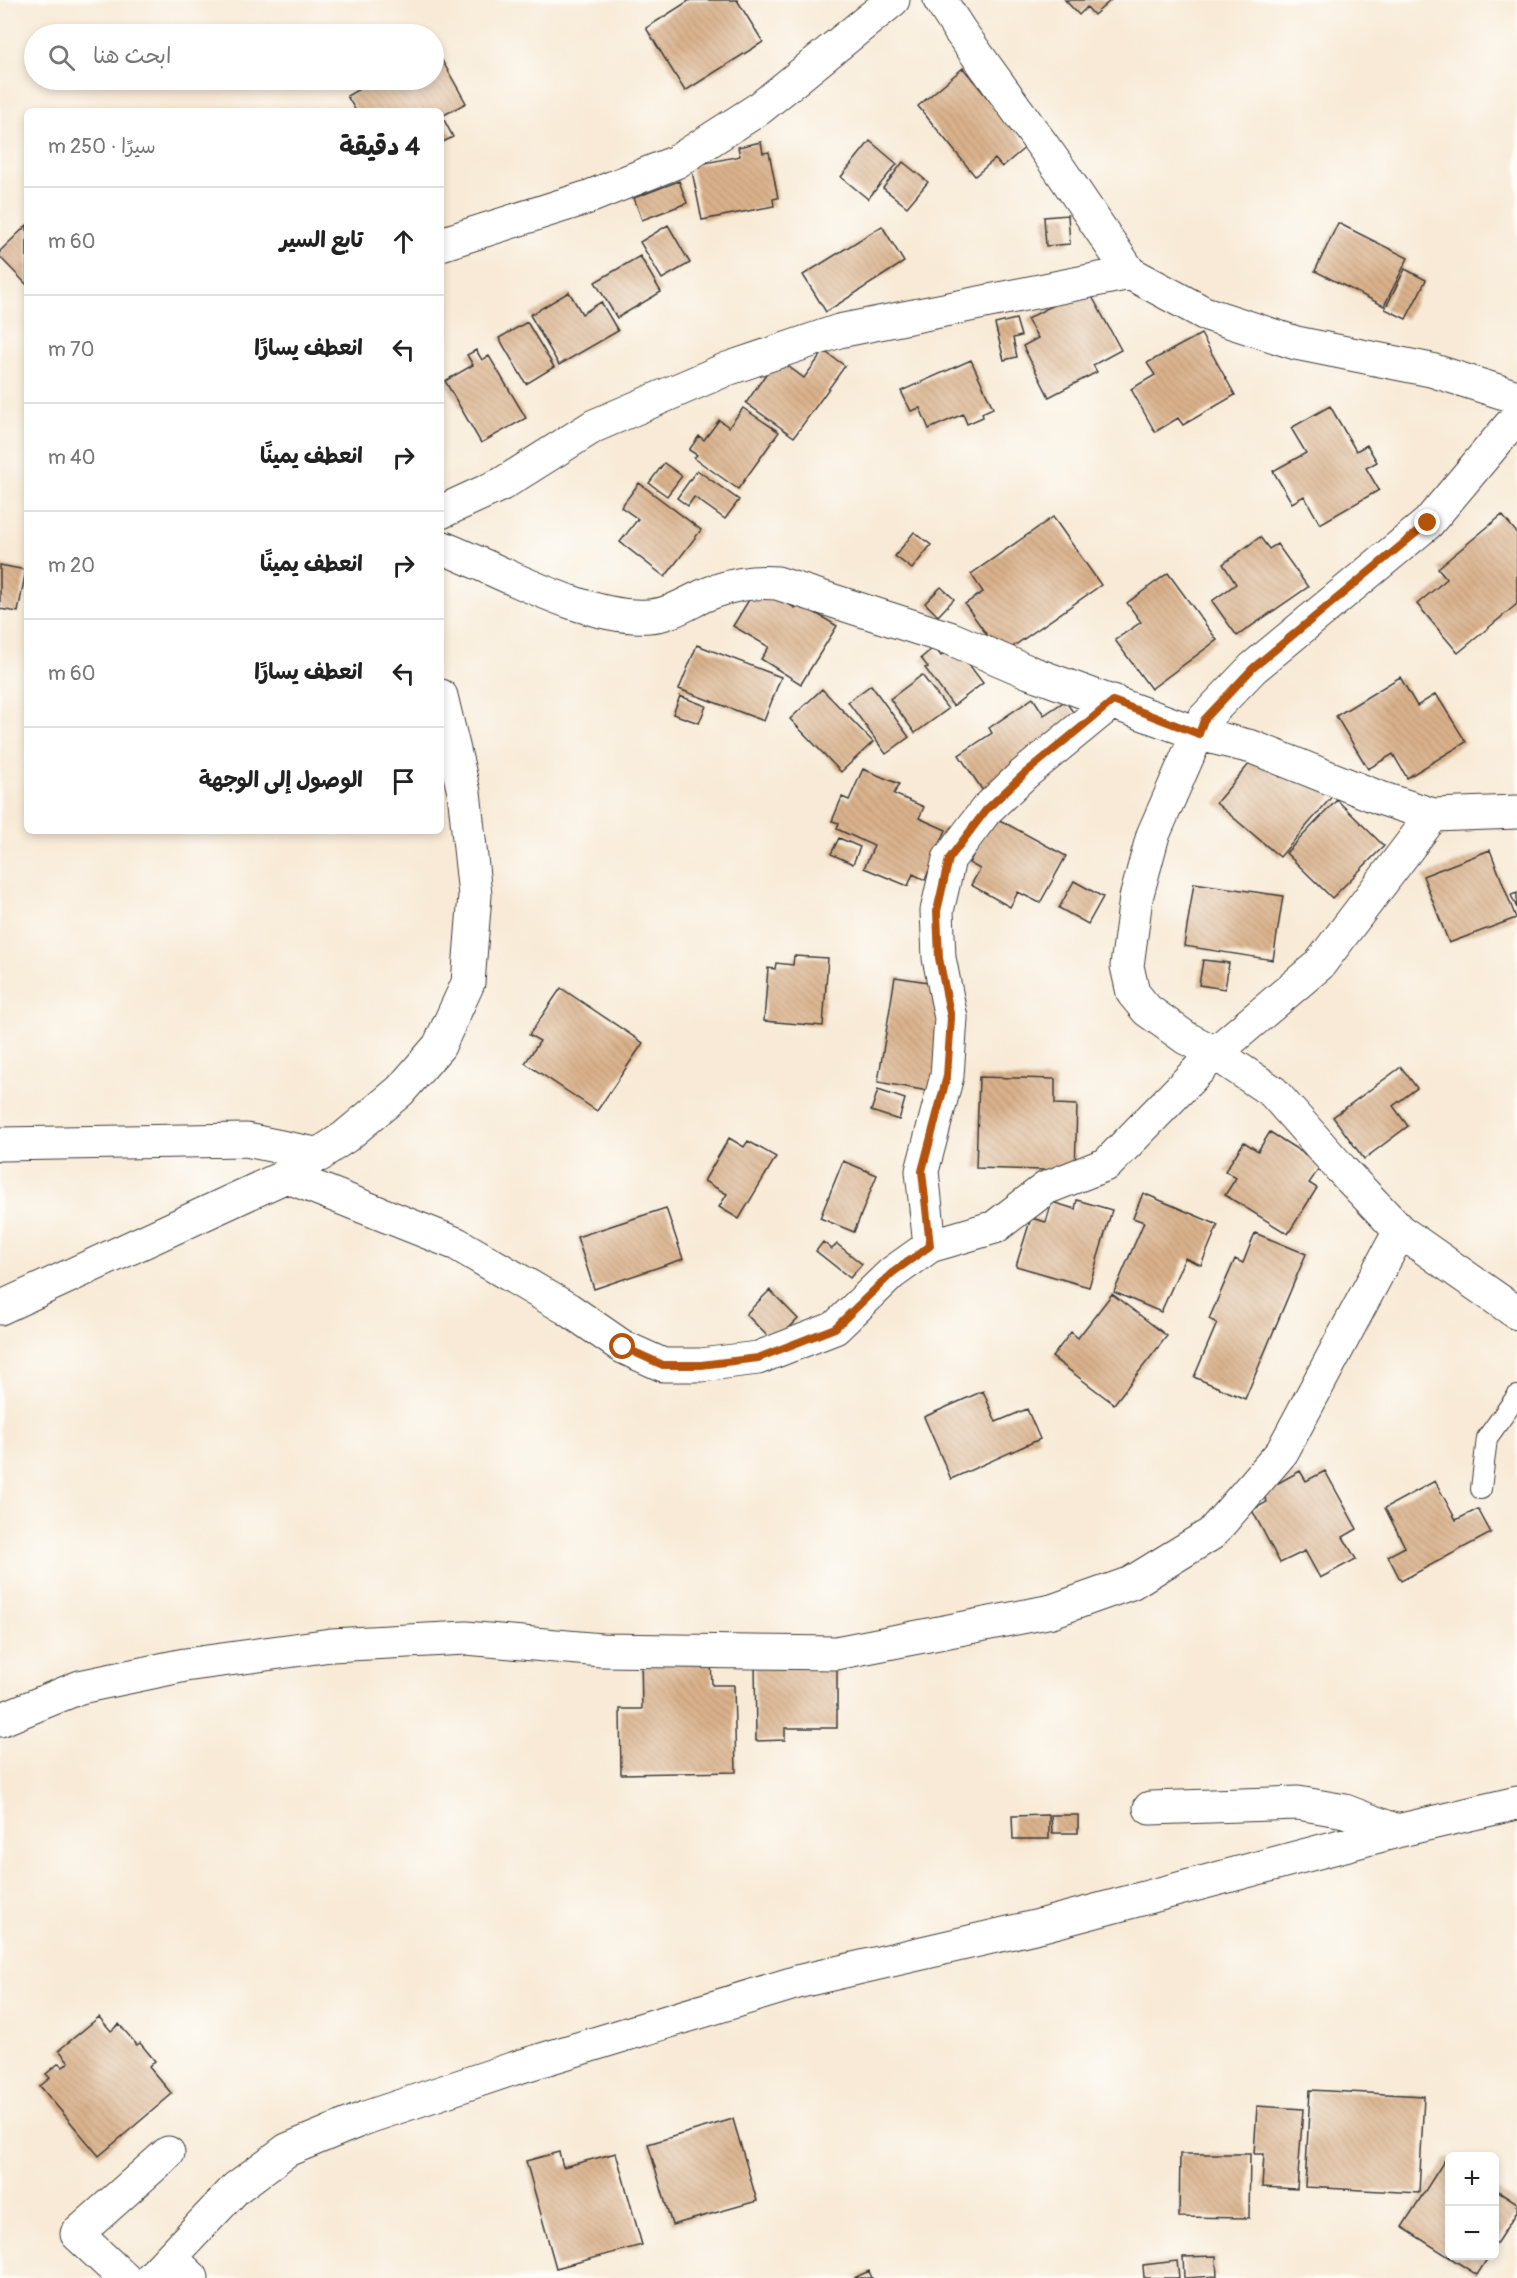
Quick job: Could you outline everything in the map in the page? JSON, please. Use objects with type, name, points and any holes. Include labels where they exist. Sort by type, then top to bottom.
[{"type":"street","points":[[444,243],[589,197],[676,162],[760,108],[893,0]]},
{"type":"street","points":[[940,0],[1130,273],[1204,313],[1296,343],[1431,370],[1517,397]]},
{"type":"street","points":[[444,511],[502,484],[594,426],[727,369],[839,331],[1130,273]]},
{"type":"street","points":[[1517,417],[1428,523],[1253,668],[1204,720],[1153,835],[1136,898],[1127,966],[1133,993],[1147,1010],[1186,1038],[1215,1053],[1273,1092],[1400,1231],[1517,1313]]},
{"type":"street","points":[[444,548],[528,585],[603,613],[650,616],[677,609],[707,595],[752,582],[777,583],[952,639],[1029,672],[1199,734],[1252,747],[1380,798],[1433,815],[1517,812]]},
{"type":"street","points":[[930,1246],[922,1171],[947,1076],[951,1018],[939,958],[937,911],[949,859],[986,810],[1024,774],[1113,701]]},
{"type":"street","points":[[0,1308],[286,1176],[345,1137],[400,1091],[439,1046],[468,983],[475,895],[464,792],[444,709]]},
{"type":"street","points":[[286,1176],[457,1244],[568,1309],[623,1347],[663,1365],[701,1365],[758,1358],[835,1328],[892,1273],[930,1246],[995,1227],[1046,1188],[1107,1164],[1215,1053],[1319,965],[1433,815]]},
{"type":"street","points":[[0,1144],[246,1140],[320,1155]]},
{"type":"street","points":[[0,1720],[80,1687],[185,1665],[331,1645],[466,1638],[601,1650],[836,1653],[1052,1611],[1131,1583],[1210,1534],[1282,1452],[1400,1231]]},
{"type":"street","points":[[1150,1808],[1298,1803],[1345,1811],[1397,1831]]},
{"type":"street","points":[[171,2271],[236,2188],[287,2150],[365,2118],[512,2068],[801,1981],[1038,1926],[1397,1831],[1517,1803]]},
{"type":"street","points":[[124,2278],[78,2234],[168,2153]]},
{"type":"lane","points":[[1481,1489],[1487,1438],[1517,1396]]},
{"type":"building","points":[[690,0],[737,0],[763,42],[685,91],[646,28]]},
{"type":"building","points":[[1065,0],[1111,0],[1094,15],[1087,7],[1079,15]]},
{"type":"building","points":[[444,64],[466,103],[444,115],[444,108],[354,108],[347,96],[358,90],[444,90]]},
{"type":"building","points":[[963,68],[1027,146],[1002,167],[995,159],[975,176],[918,106]]},
{"type":"building","points":[[444,120],[453,137],[444,142]]},
{"type":"building","points":[[870,141],[897,164],[868,199],[841,177]]},
{"type":"building","points":[[761,142],[763,153],[769,152],[778,198],[773,199],[774,206],[702,220],[691,166],[740,156],[738,147]]},
{"type":"building","points":[[903,162],[928,182],[907,207],[883,188]]},
{"type":"building","points":[[679,181],[687,203],[642,220],[634,198]]},
{"type":"building","points":[[1068,215],[1070,244],[1046,246],[1044,217]]},
{"type":"building","points":[[1338,223],[1408,258],[1384,306],[1315,271]]},
{"type":"building","points":[[668,225],[690,263],[662,279],[640,242]]},
{"type":"building","points":[[882,226],[904,262],[826,312],[803,275]]},
{"type":"building","points":[[24,228],[24,282],[0,257],[0,251]]},
{"type":"building","points":[[640,256],[661,292],[617,318],[595,282]]},
{"type":"building","points":[[1405,269],[1426,280],[1406,319],[1385,309]]},
{"type":"building","points":[[1087,287],[1121,350],[1093,365],[1097,372],[1049,397],[1023,346],[1038,338],[1027,319]]},
{"type":"building","points":[[569,292],[582,314],[601,302],[618,331],[559,365],[530,315]]},
{"type":"building","points":[[1016,319],[1021,336],[1013,338],[1017,357],[1004,360],[995,324]]},
{"type":"building","points":[[527,322],[554,367],[526,384],[499,338]]},
{"type":"building","points":[[1201,334],[1235,395],[1183,425],[1178,418],[1155,432],[1131,389],[1155,375],[1147,363]]},
{"type":"building","points":[[476,350],[482,360],[489,356],[526,418],[481,443],[445,381],[473,365],[467,355]]},
{"type":"building","points":[[824,351],[845,366],[794,437],[746,403],[777,358],[804,378]]},
{"type":"building","points":[[971,360],[993,408],[982,413],[983,417],[967,424],[963,414],[929,429],[920,408],[911,411],[901,391]]},
{"type":"building","points":[[1330,406],[1356,451],[1367,445],[1377,462],[1366,468],[1379,490],[1320,524],[1304,496],[1292,503],[1273,471],[1306,453],[1291,428]]},
{"type":"building","points":[[743,408],[779,432],[738,489],[694,458],[697,455],[689,450],[699,436],[704,440],[719,420],[729,427]]},
{"type":"building","points":[[664,463],[682,476],[667,496],[649,483]]},
{"type":"building","points":[[697,470],[739,500],[725,519],[694,497],[688,506],[677,498]]},
{"type":"building","points":[[639,483],[701,530],[665,577],[620,542],[638,519],[621,507]]},
{"type":"building","points":[[1502,515],[1517,533],[1517,604],[1458,653],[1417,604],[1447,579],[1438,568]]},
{"type":"building","points":[[1053,517],[1101,585],[1001,655],[965,604],[983,592],[971,574]]},
{"type":"building","points":[[914,532],[931,545],[912,569],[895,556]]},
{"type":"building","points":[[1260,537],[1269,549],[1277,544],[1308,587],[1237,636],[1212,601],[1236,584],[1223,564]]},
{"type":"building","points":[[0,565],[24,570],[18,612],[0,609]]},
{"type":"building","points":[[1168,573],[1217,640],[1151,689],[1115,640],[1141,622],[1127,603]]},
{"type":"building","points":[[758,585],[795,608],[799,603],[837,626],[801,684],[761,659],[769,647],[733,626]]},
{"type":"building","points":[[941,587],[954,599],[938,616],[925,603]]},
{"type":"building","points":[[697,645],[781,677],[764,721],[679,689]]},
{"type":"building","points":[[955,646],[983,683],[953,706],[925,668],[928,667],[921,658],[934,647],[941,656]]},
{"type":"building","points":[[922,675],[948,709],[915,733],[890,699]]},
{"type":"building","points":[[1400,677],[1417,706],[1436,694],[1466,742],[1407,778],[1393,754],[1368,769],[1336,716]]},
{"type":"building","points":[[871,685],[909,737],[886,754],[848,702]]},
{"type":"building","points":[[822,689],[873,742],[841,772],[790,719]]},
{"type":"building","points":[[680,696],[706,706],[699,723],[673,714]]},
{"type":"building","points":[[1033,698],[1044,715],[1065,701],[1076,716],[983,791],[959,755],[992,733],[989,728]]},
{"type":"building","points":[[1256,756],[1280,777],[1292,764],[1335,793],[1280,857],[1216,803]]},
{"type":"building","points":[[863,769],[899,784],[894,794],[924,807],[919,818],[946,830],[925,880],[913,874],[908,886],[864,868],[874,846],[837,829],[839,823],[832,821],[842,797],[849,800]]},
{"type":"building","points":[[1337,800],[1384,846],[1332,898],[1286,853]]},
{"type":"building","points":[[994,817],[1066,856],[1040,903],[1018,892],[1010,907],[971,885],[980,869],[969,863]]},
{"type":"building","points":[[839,838],[860,847],[853,864],[831,854]]},
{"type":"building","points":[[1490,850],[1516,918],[1449,943],[1423,876]]},
{"type":"building","points":[[1074,881],[1103,897],[1088,924],[1059,908]]},
{"type":"building","points":[[1194,883],[1283,896],[1273,960],[1184,946]]},
{"type":"building","points":[[1517,893],[1517,908],[1511,895]]},
{"type":"building","points":[[794,956],[828,958],[823,1026],[764,1021],[768,968],[775,969],[776,963],[793,965]]},
{"type":"building","points":[[1203,960],[1229,963],[1225,989],[1199,985]]},
{"type":"building","points":[[895,977],[941,984],[934,1092],[878,1082]]},
{"type":"building","points":[[561,988],[643,1043],[597,1111],[525,1063],[540,1041],[529,1035]]},
{"type":"building","points":[[1401,1067],[1417,1088],[1393,1106],[1408,1126],[1364,1159],[1333,1117]]},
{"type":"building","points":[[979,1077],[1055,1079],[1055,1104],[1077,1105],[1075,1171],[976,1168]]},
{"type":"building","points":[[878,1090],[905,1099],[899,1120],[871,1111]]},
{"type":"building","points":[[1270,1132],[1322,1165],[1309,1183],[1317,1188],[1288,1234],[1225,1195],[1236,1178],[1225,1171],[1244,1142],[1258,1151]]},
{"type":"building","points":[[729,1138],[744,1147],[748,1141],[776,1157],[739,1219],[719,1207],[727,1194],[704,1181]]},
{"type":"building","points":[[843,1161],[877,1175],[854,1232],[820,1218]]},
{"type":"building","points":[[1143,1193],[1218,1225],[1201,1265],[1185,1258],[1161,1312],[1114,1292],[1144,1222],[1133,1218]]},
{"type":"building","points":[[1077,1200],[1112,1210],[1089,1287],[1016,1266],[1031,1218],[1046,1222],[1052,1202],[1075,1209]]},
{"type":"building","points":[[666,1208],[683,1259],[594,1289],[577,1237]]},
{"type":"building","points":[[1255,1233],[1306,1254],[1245,1399],[1194,1377],[1217,1323],[1209,1319],[1235,1259],[1243,1263]]},
{"type":"building","points":[[823,1242],[832,1249],[837,1244],[862,1264],[850,1278],[816,1251]]},
{"type":"building","points":[[770,1290],[798,1319],[774,1343],[746,1314]]},
{"type":"building","points":[[1112,1294],[1167,1336],[1114,1404],[1052,1357],[1071,1332],[1078,1338]]},
{"type":"building","points":[[983,1391],[996,1422],[1027,1409],[1040,1439],[951,1479],[924,1417]]},
{"type":"building","points":[[1300,1471],[1306,1481],[1325,1471],[1357,1529],[1343,1537],[1356,1559],[1320,1578],[1305,1551],[1280,1563],[1252,1510],[1267,1502],[1262,1492]]},
{"type":"building","points":[[1435,1481],[1456,1520],[1478,1509],[1491,1533],[1401,1581],[1388,1556],[1405,1547],[1385,1508]]},
{"type":"building","points":[[641,1656],[711,1660],[712,1685],[734,1685],[736,1772],[621,1774],[620,1709],[642,1709]]},
{"type":"building","points":[[837,1658],[837,1728],[785,1728],[785,1740],[756,1741],[755,1659]]},
{"type":"building","points":[[1049,1815],[1049,1839],[1013,1839],[1012,1816]]},
{"type":"building","points":[[1051,1815],[1078,1815],[1078,1833],[1052,1833]]},
{"type":"building","points":[[99,2017],[111,2031],[119,2024],[137,2045],[140,2043],[155,2061],[149,2067],[172,2094],[99,2156],[40,2086],[50,2078],[46,2074],[59,2063],[63,2067],[69,2062],[59,2050]]},
{"type":"building","points":[[1310,2090],[1424,2096],[1419,2193],[1305,2187]]},
{"type":"building","points":[[1257,2106],[1303,2109],[1297,2189],[1262,2187],[1264,2154],[1254,2154]]},
{"type":"building","points":[[733,2119],[757,2201],[672,2225],[648,2144]]},
{"type":"building","points":[[559,2152],[563,2167],[616,2153],[642,2245],[556,2268],[526,2161]]},
{"type":"building","points":[[1180,2154],[1250,2154],[1249,2218],[1179,2217]]},
{"type":"building","points":[[1445,2160],[1445,2255],[1402,2227]]},
{"type":"building","points":[[1499,2191],[1517,2203],[1517,2212],[1499,2239]]},
{"type":"building","points":[[1216,2256],[1217,2276],[1184,2278],[1183,2257]]},
{"type":"building","points":[[1454,2260],[1486,2260],[1477,2275]]},
{"type":"building","points":[[1177,2261],[1179,2278],[1144,2278],[1143,2265]]},
{"type":"building","points":[[869,2271],[872,2278],[854,2278]]},
{"type":"route","points":[[623,1347],[663,1365],[701,1365],[758,1358],[835,1328],[892,1273],[930,1246],[922,1171],[947,1076],[951,1018],[939,958],[937,911],[949,859],[986,810],[1024,774],[1113,701],[1199,734],[1204,720],[1253,668],[1428,523]]}]
